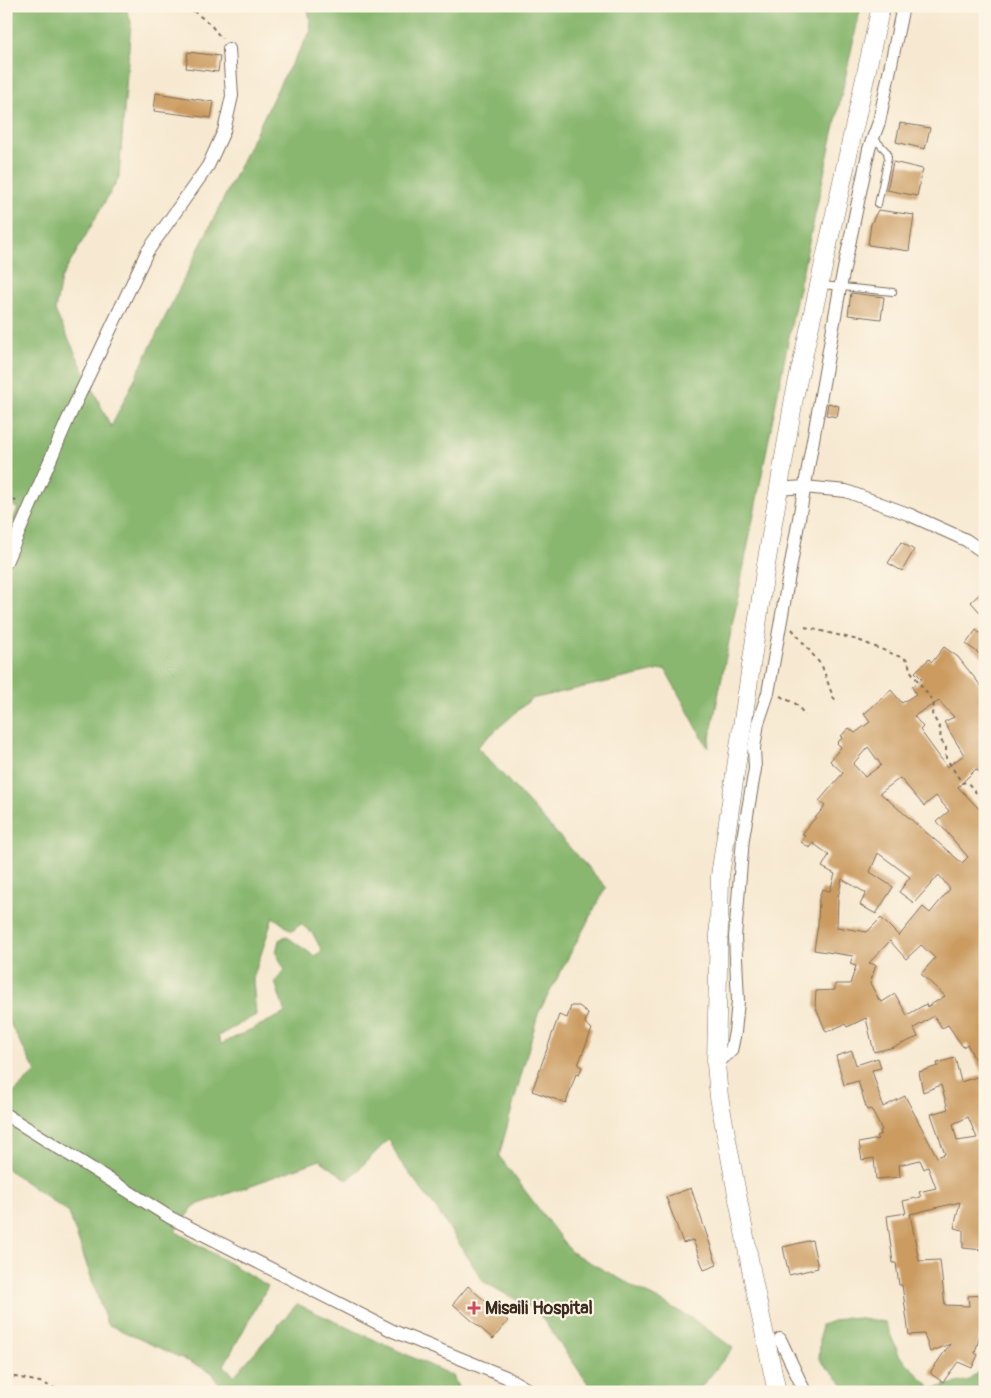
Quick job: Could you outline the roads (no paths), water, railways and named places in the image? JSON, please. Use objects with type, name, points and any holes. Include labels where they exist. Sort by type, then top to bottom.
[{"type":"main road","points":[[777,1392],[753,1280],[719,1097],[716,1064],[720,876],[778,489],[794,398],[881,6]]},
{"type":"street","points":[[716,1064],[731,1050],[735,1032],[738,1001],[735,937],[743,838],[755,769],[754,748],[782,618],[840,288],[873,137],[879,122],[903,6]]},
{"type":"street","points":[[6,562],[68,419],[147,252],[208,166],[224,130],[232,96],[229,49]]},
{"type":"street","points":[[778,489],[804,487],[846,491],[908,514],[966,540],[985,552]]},
{"type":"street","points":[[6,1115],[171,1218],[393,1331],[506,1377],[532,1392]]},
{"type":"street","points":[[780,1339],[805,1392]]},
{"type":"street","points":[[982,1392],[985,1388]]},
{"type":"lane","points":[[873,137],[887,152],[888,158],[878,204]]},
{"type":"lane","points":[[819,284],[840,288],[892,292]]},
{"type":"place","name":"Misaili Hospital","points":[[474,1308]]}]
